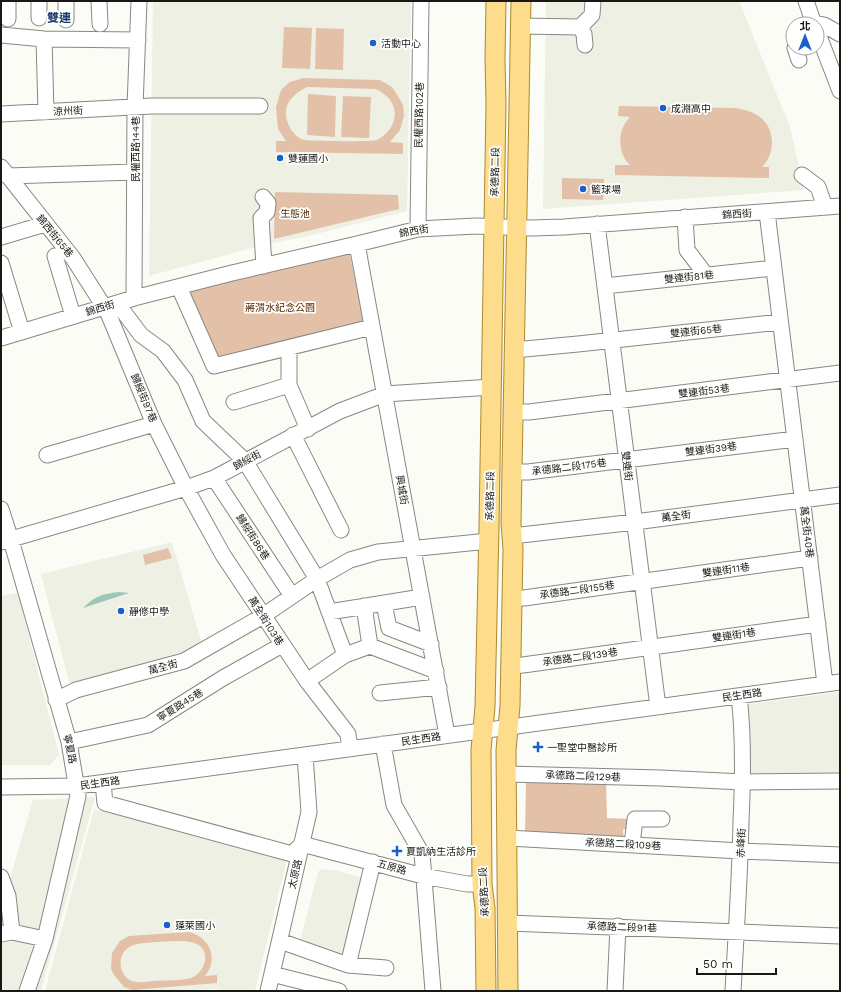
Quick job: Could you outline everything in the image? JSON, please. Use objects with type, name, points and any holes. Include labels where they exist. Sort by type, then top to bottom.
[{"type":"main road","name":"承德路二段","points":[[486,991],[485,908],[482,884],[481,750],[485,706],[489,541],[496,1]]},
{"type":"main road","points":[[508,991],[506,774],[512,598],[512,472],[521,1]]},
{"type":"street","points":[[8,1],[8,19]]},
{"type":"street","points":[[39,1],[39,18]]},
{"type":"street","points":[[66,1],[66,20]]},
{"type":"street","points":[[99,1],[100,24]]},
{"type":"street","name":"民權西路144巷","points":[[134,298],[135,107],[139,1]]},
{"type":"street","name":"民權西路102巷","points":[[418,228],[421,1]]},
{"type":"street","points":[[520,26],[580,27],[592,15],[593,1]]},
{"type":"street","points":[[806,1],[811,16]]},
{"type":"street","points":[[825,26],[840,34]]},
{"type":"street","points":[[580,27],[584,34],[585,45]]},
{"type":"street","points":[[1,35],[44,39],[138,40]]},
{"type":"street","points":[[44,39],[46,112]]},
{"type":"street","points":[[825,52],[840,91]]},
{"type":"street","name":"涼州街","points":[[1,114],[152,106],[260,106]]},
{"type":"street","points":[[4,171],[135,172]]},
{"type":"street","name":"錦西街65巷","points":[[4,171],[111,305]]},
{"type":"street","points":[[802,175],[818,187],[836,208]]},
{"type":"street","points":[[263,197],[268,202],[267,212],[261,218],[264,266]]},
{"type":"street","name":"錦西街","points":[[1,338],[134,298],[418,228],[476,226],[517,228],[558,227],[685,217],[836,208]]},
{"type":"street","name":"萬全街40巷","points":[[767,212],[818,624],[833,683]]},
{"type":"street","points":[[685,217],[688,250],[706,275]]},
{"type":"street","points":[[1,237],[45,224]]},
{"type":"street","name":"雙連街","points":[[597,224],[658,707]]},
{"type":"street","name":"興城街","points":[[357,244],[447,736]]},
{"type":"street","points":[[55,256],[73,316]]},
{"type":"street","points":[[1,263],[22,332]]},
{"type":"street","name":"雙連街81巷","points":[[605,286],[774,268]]},
{"type":"street","points":[[179,287],[214,366],[372,327]]},
{"type":"street","points":[[111,305],[141,334],[163,351],[186,380],[203,421],[245,461],[317,579],[345,655]]},
{"type":"street","name":"歸綏街97巷","points":[[111,305],[108,312],[154,424],[186,488]]},
{"type":"street","name":"雙連街65巷","points":[[514,350],[780,322]]},
{"type":"street","points":[[289,348],[289,385],[308,429]]},
{"type":"street","name":"雙連街53巷","points":[[513,412],[529,412],[840,373]]},
{"type":"street","points":[[234,402],[289,385]]},
{"type":"street","name":"歸綏街","points":[[6,541],[186,488],[214,478],[293,435],[308,429],[340,412],[384,394],[492,386]]},
{"type":"street","points":[[47,455],[154,424]]},
{"type":"street","points":[[293,435],[341,530]]},
{"type":"street","name":"雙連街39巷","points":[[627,460],[795,439]]},
{"type":"street","name":"承德路二段175巷","points":[[512,472],[528,472],[627,460]]},
{"type":"street","name":"歸綏街86巷","points":[[214,478],[292,596]]},
{"type":"street","name":"萬全街103巷","points":[[186,488],[223,555],[282,645],[307,681],[348,734],[350,749]]},
{"type":"street","name":"萬全街","points":[[512,536],[634,522],[840,495]]},
{"type":"street","name":"寧夏路","points":[[1,509],[6,541],[69,742],[78,796],[45,939],[27,991]]},
{"type":"street","points":[[317,579],[350,560],[378,552],[489,541]]},
{"type":"street","name":"雙連街11巷","points":[[642,581],[810,558]]},
{"type":"street","name":"萬全街","points":[[56,700],[76,690],[184,661],[263,616],[317,579]]},
{"type":"street","name":"承德路二段155巷","points":[[512,598],[524,598],[642,581]]},
{"type":"street","points":[[329,612],[384,604],[422,596]]},
{"type":"street","points":[[384,604],[388,628],[431,644]]},
{"type":"street","points":[[364,606],[370,646]]},
{"type":"street","name":"雙連街1巷","points":[[650,647],[818,624]]},
{"type":"street","name":"寧夏路45巷","points":[[69,742],[148,725],[223,678],[282,645]]},
{"type":"street","points":[[307,681],[345,655],[370,646],[436,671]]},
{"type":"street","name":"承德路二段139巷","points":[[510,666],[523,666],[650,647]]},
{"type":"street","name":"民生西路","points":[[1,787],[77,786],[103,783],[833,683]]},
{"type":"street","points":[[380,693],[439,687]]},
{"type":"street","name":"赤峰街","points":[[733,991],[741,851],[743,782],[741,712],[738,696]]},
{"type":"street","points":[[383,744],[394,805],[422,854],[433,991]]},
{"type":"street","name":"太原路","points":[[268,991],[310,812],[305,755]]},
{"type":"street","name":"承德路二段129巷","points":[[506,774],[743,782],[840,782]]},
{"type":"street","points":[[103,783],[106,803],[292,854],[302,844]]},
{"type":"street","points":[[632,845],[635,819],[662,820]]},
{"type":"street","name":"承德路二段109巷","points":[[506,838],[741,851],[840,854]]},
{"type":"street","name":"五原路","points":[[302,844],[424,876],[467,884],[482,884]]},
{"type":"street","points":[[348,965],[373,862]]},
{"type":"street","points":[[1,878],[7,933],[45,939]]},
{"type":"street","name":"承德路二段91巷","points":[[508,923],[618,926],[840,936]]},
{"type":"street","points":[[615,991],[618,926]]},
{"type":"street","points":[[280,941],[348,965],[386,968]]},
{"type":"street","points":[[272,974],[339,991]]},
{"type":"shaded area","name":"雙蓮國小","points":[[153,1],[411,1],[407,211],[309,236],[263,245],[149,276]]},
{"type":"shaded area","name":"成淵高中","points":[[546,1],[739,1],[790,127],[804,190],[543,209]]},
{"type":"shaded area","name":"靜修中學","points":[[172,542],[203,648],[183,660],[70,686],[41,574]]},
{"type":"shaded area","points":[[119,592],[129,593],[83,608],[99,596]]},
{"type":"shaded area","points":[[18,593],[59,755],[50,765],[1,765],[1,596]]},
{"type":"shaded area","points":[[840,692],[840,778],[746,779],[743,705]]},
{"type":"shaded area","points":[[95,797],[41,991],[1,991],[1,909],[33,800]]},
{"type":"shaded area","name":"蓬萊國小","points":[[94,809],[287,859],[255,991],[220,991],[219,989],[155,991],[45,991]]},
{"type":"shaded area","points":[[321,869],[338,871],[371,880],[351,958],[299,945],[318,872]]},
{"type":"green space","points":[[284,27],[312,28],[310,69],[282,68]]},
{"type":"green space","points":[[316,28],[344,29],[343,70],[315,69]]},
{"type":"green space","points":[[303,78],[380,80],[392,87],[403,105],[404,116],[400,130],[390,142],[403,143],[403,154],[276,152],[276,141],[286,141],[278,129],[276,107],[281,90],[290,82]],"holes":[[[307,87],[375,89],[390,99],[395,113],[394,121],[390,128],[377,140],[304,140],[291,130],[287,122],[287,105],[296,94]]]},
{"type":"green space","points":[[308,94],[336,96],[335,137],[307,135]]},
{"type":"green space","points":[[343,96],[371,97],[369,138],[341,137]]},
{"type":"green space","points":[[619,106],[736,108],[755,114],[763,120],[771,133],[772,147],[770,155],[762,167],[769,167],[769,178],[615,175],[615,165],[630,165],[623,154],[620,141],[623,128],[630,117],[618,116]]},
{"type":"green space","name":"籃球場","points":[[562,178],[604,179],[603,200],[562,199]]},
{"type":"green space","name":"生態池","points":[[275,192],[398,195],[399,209],[274,239]]},
{"type":"green space","name":"蔣渭水紀念公園","points":[[349,251],[365,324],[217,361],[188,292]]},
{"type":"green space","points":[[168,548],[172,558],[145,565],[143,555]]},
{"type":"green space","points":[[606,780],[607,818],[632,819],[633,829],[623,829],[624,842],[525,835],[526,781]]},
{"type":"green space","points":[[189,932],[196,935],[207,944],[212,956],[209,969],[205,976],[217,975],[217,983],[133,990],[124,987],[111,969],[112,953],[120,941],[129,936]],"holes":[[[185,941],[200,946],[205,956],[204,965],[198,973],[191,978],[136,982],[130,980],[122,971],[122,955],[131,946],[148,943]]]},
{"type":"place","name":"活動中心","points":[[373,43]]},
{"type":"place","name":"成淵高中","points":[[663,108]]},
{"type":"place","name":"雙蓮國小","points":[[280,158]]},
{"type":"place","name":"籃球場","points":[[583,189]]},
{"type":"place","name":"靜修中學","points":[[121,611]]},
{"type":"place","name":"一聖堂中醫診所","points":[[538,747]]},
{"type":"place","name":"夏凱納生活診所","points":[[397,851]]},
{"type":"place","name":"蓬萊國小","points":[[167,925]]},
{"type":"district","name":"雙連","points":[[59,18]]}]
